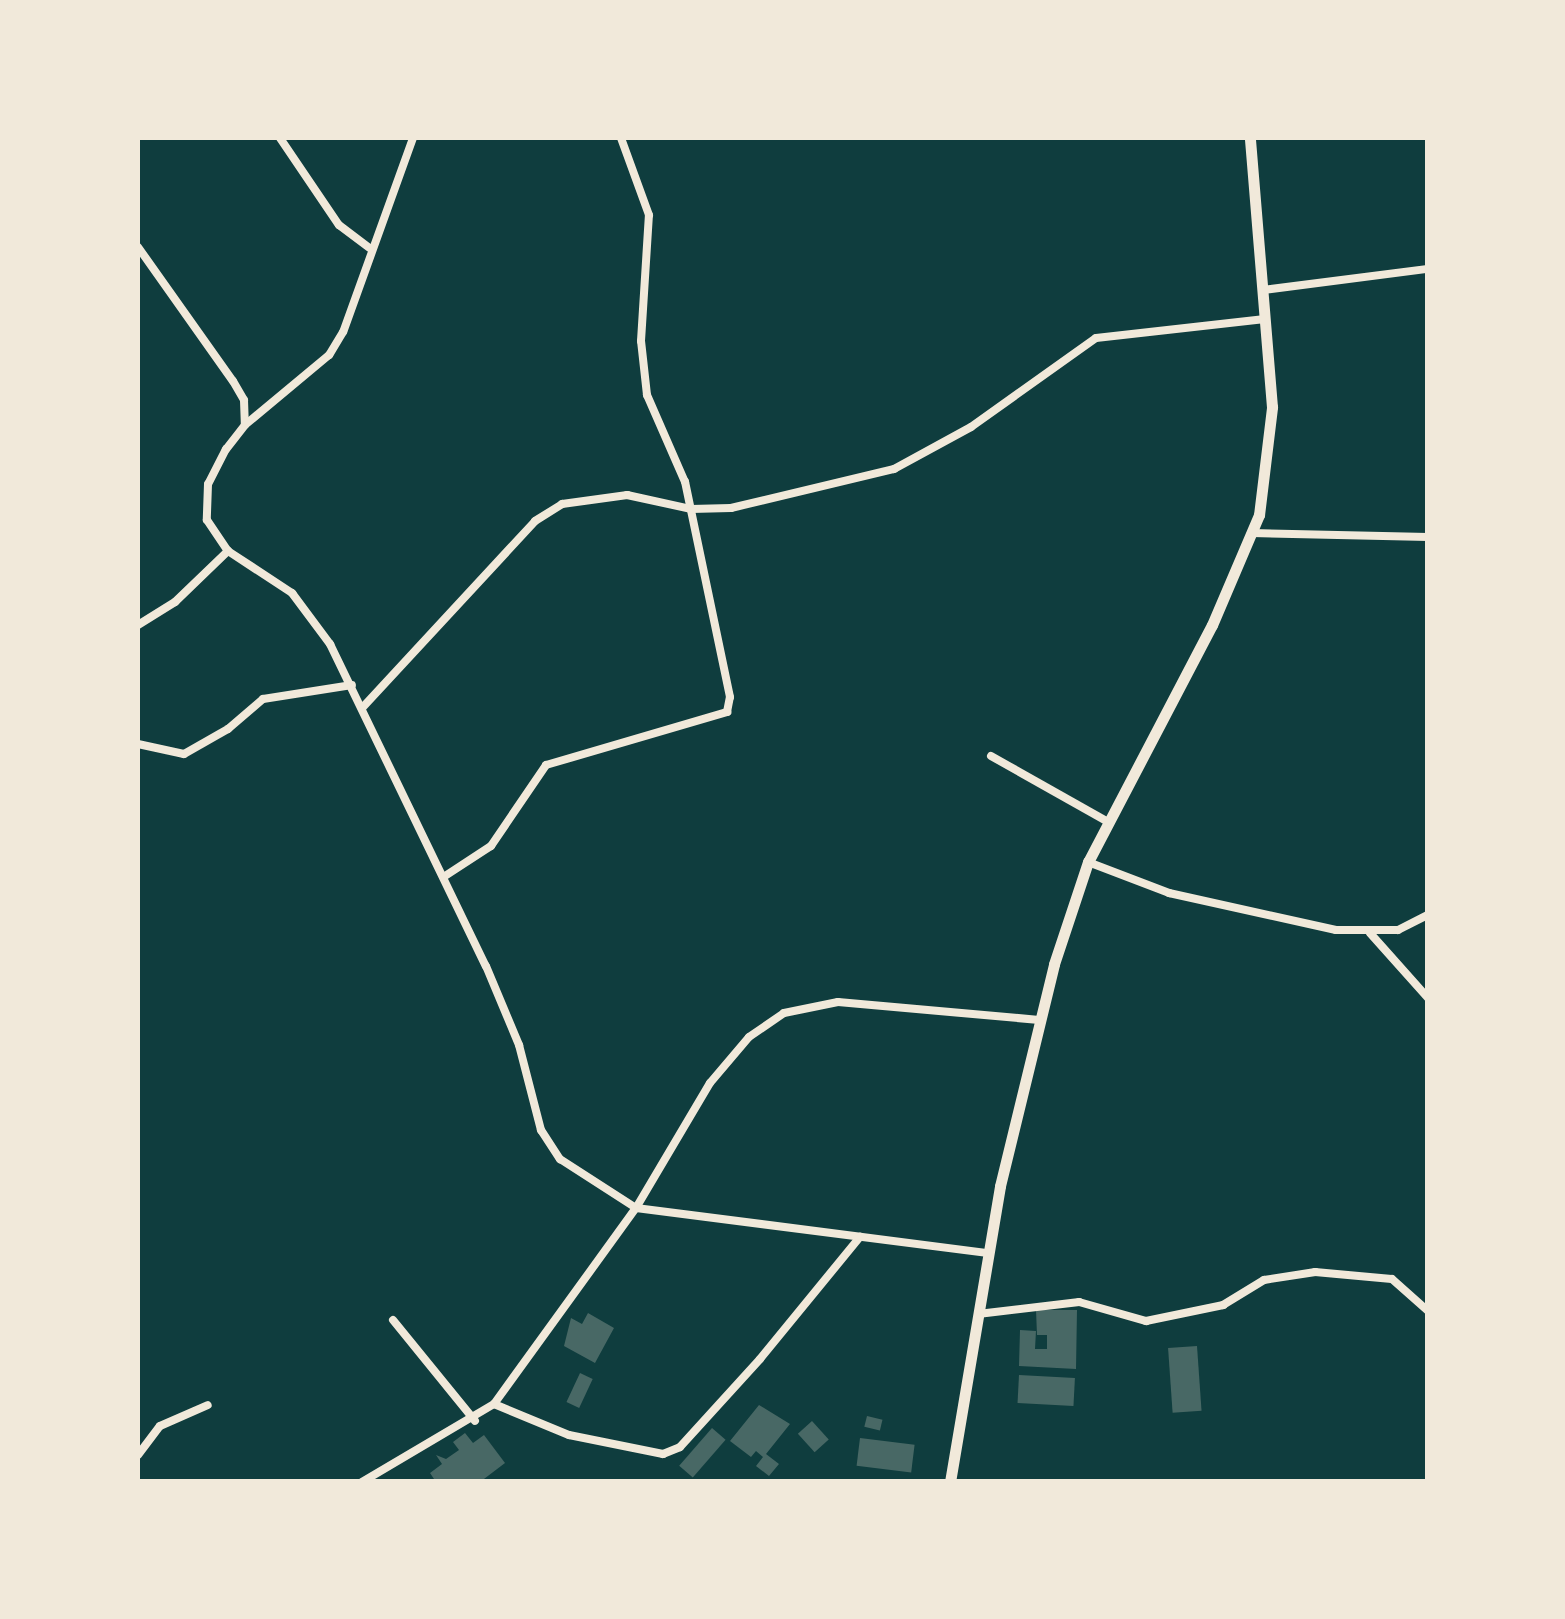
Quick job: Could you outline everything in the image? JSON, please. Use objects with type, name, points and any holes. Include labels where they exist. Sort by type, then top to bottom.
[{"type":"main road","points":[[950,1482],[988,1253],[1039,1020],[1088,862],[1252,532],[1269,460],[1265,318],[1250,138]]},
{"type":"street","points":[[280,138],[339,225],[370,248]]},
{"type":"street","points":[[413,138],[329,356],[245,425],[216,467],[205,502],[207,520],[228,552],[292,593],[352,685],[446,876],[519,1045],[541,1130],[560,1158],[636,1208],[988,1253]]},
{"type":"street","points":[[446,876],[490,846],[546,765],[727,712],[730,696],[691,509],[647,395],[641,341],[650,215],[620,138]]},
{"type":"street","points":[[138,248],[233,381],[244,400],[245,425]]},
{"type":"street","points":[[1263,290],[1428,268]]},
{"type":"street","points":[[363,708],[504,553],[562,504],[627,495],[691,509],[731,508],[894,470],[970,427],[1096,338],[1265,318]]},
{"type":"street","points":[[1252,532],[1428,537]]},
{"type":"street","points":[[138,625],[175,602],[228,552]]},
{"type":"street","points":[[138,744],[184,754],[228,729],[263,698],[352,685]]},
{"type":"street","points":[[991,756],[1108,822]]},
{"type":"street","points":[[1088,862],[1169,893],[1370,933],[1398,930],[1428,915]]},
{"type":"street","points":[[1370,933],[1428,998]]},
{"type":"street","points":[[362,1482],[475,1421],[494,1404],[636,1208],[710,1083],[749,1037],[784,1014],[838,1002],[1039,1020]]},
{"type":"street","points":[[494,1404],[569,1435],[663,1454],[680,1447],[760,1359],[860,1237]]},
{"type":"street","points":[[978,1314],[1079,1302],[1146,1320],[1223,1305],[1264,1280],[1315,1272],[1392,1279],[1428,1311]]},
{"type":"street","points":[[392,1320],[475,1421]]},
{"type":"street","points":[[138,1455],[160,1426],[208,1405]]},
{"type":"building","points":[[1036,1310],[1077,1310],[1076,1369],[1019,1366],[1020,1330],[1036,1331],[1035,1349],[1047,1349],[1047,1335],[1037,1335]]},
{"type":"building","points":[[588,1313],[614,1328],[595,1363],[564,1346],[571,1318],[582,1324]]},
{"type":"building","points":[[1197,1346],[1202,1411],[1173,1413],[1168,1348]]},
{"type":"building","points":[[580,1373],[593,1379],[579,1408],[566,1402]]},
{"type":"building","points":[[1019,1375],[1075,1378],[1073,1406],[1018,1403]]},
{"type":"building","points":[[759,1405],[790,1424],[766,1454],[779,1464],[769,1476],[756,1466],[763,1457],[756,1451],[751,1457],[730,1441]]},
{"type":"building","points":[[867,1416],[883,1420],[880,1431],[864,1427]]},
{"type":"building","points":[[812,1421],[829,1440],[815,1452],[798,1434]]},
{"type":"building","points":[[712,1428],[726,1440],[693,1478],[679,1466]]},
{"type":"building","points":[[465,1433],[473,1443],[484,1435],[505,1463],[480,1482],[436,1482],[430,1473],[442,1464],[436,1455],[446,1459],[459,1450],[453,1442]]},
{"type":"building","points":[[860,1438],[915,1445],[911,1472],[857,1466]]}]
